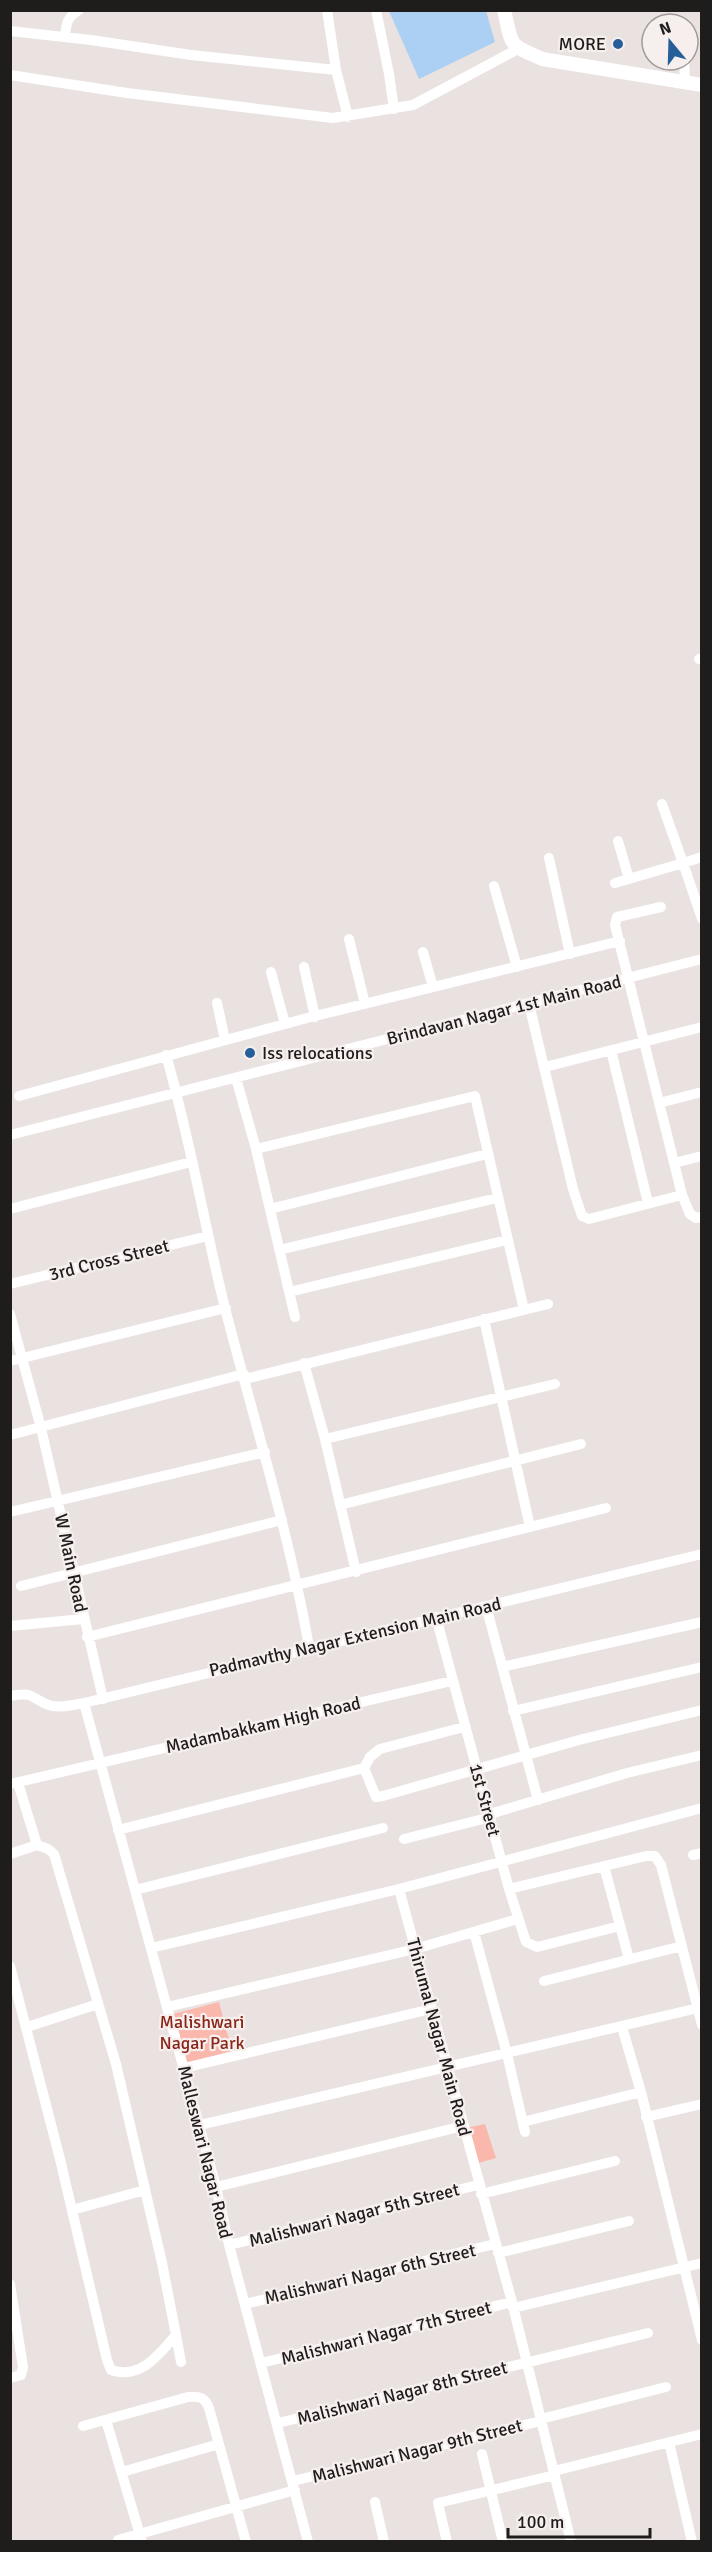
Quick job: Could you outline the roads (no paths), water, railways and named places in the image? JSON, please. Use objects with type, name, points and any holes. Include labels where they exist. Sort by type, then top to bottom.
[{"type":"street","points":[[65,37],[67,22],[72,14],[79,10]]},
{"type":"street","points":[[327,10],[336,70],[348,117]]},
{"type":"street","points":[[376,10],[394,109]]},
{"type":"street","points":[[504,10],[512,44],[542,59],[702,85]]},
{"type":"street","points":[[10,31],[191,55],[336,70]]},
{"type":"street","points":[[10,75],[127,93],[333,118],[413,105],[518,49]]},
{"type":"street","points":[[685,72],[685,81]]},
{"type":"street","points":[[662,804],[702,919]]},
{"type":"street","points":[[618,841],[629,879]]},
{"type":"street","points":[[615,883],[702,857]]},
{"type":"street","points":[[549,858],[570,954]]},
{"type":"street","points":[[494,886],[517,967]]},
{"type":"street","points":[[661,907],[617,917],[615,921],[682,1195],[690,1214],[696,1218],[702,1217]]},
{"type":"street","points":[[349,939],[365,1004]]},
{"type":"street","points":[[19,1096],[285,1024],[620,941]]},
{"type":"street","points":[[423,951],[433,987]]},
{"type":"street","name":"Brindavan Nagar 1st Main Road","points":[[10,1135],[702,959]]},
{"type":"street","points":[[304,967],[315,1017]]},
{"type":"street","points":[[271,972],[285,1024]]},
{"type":"street","points":[[217,1003],[225,1040]]},
{"type":"street","points":[[529,1004],[573,1189],[582,1216],[589,1219],[682,1195]]},
{"type":"street","points":[[545,1067],[702,1027]]},
{"type":"street","points":[[611,1050],[648,1203]]},
{"type":"street","points":[[166,1055],[177,1093],[208,1236],[298,1585],[309,1647]]},
{"type":"street","points":[[236,1078],[256,1149],[295,1317]]},
{"type":"street","points":[[659,1103],[702,1092]]},
{"type":"street","points":[[256,1149],[475,1096],[524,1310]]},
{"type":"street","points":[[270,1209],[487,1154]]},
{"type":"street","points":[[674,1163],[702,1156]]},
{"type":"street","points":[[10,1209],[191,1162]]},
{"type":"street","points":[[279,1250],[497,1198]]},
{"type":"street","name":"3rd Cross Street","points":[[10,1284],[208,1236]]},
{"type":"street","points":[[289,1292],[507,1240]]},
{"type":"street","points":[[10,1435],[549,1304]]},
{"type":"street","points":[[16,1360],[226,1308]]},
{"type":"street","name":"W Main Road","points":[[10,1314],[16,1360],[40,1428],[103,1699]]},
{"type":"street","points":[[484,1320],[530,1527]]},
{"type":"street","points":[[304,1363],[325,1439],[356,1572]]},
{"type":"street","points":[[325,1439],[555,1384]]},
{"type":"street","points":[[340,1504],[581,1444]]},
{"type":"street","points":[[10,1512],[57,1499],[265,1452]]},
{"type":"street","points":[[87,1637],[356,1572],[606,1508]]},
{"type":"street","points":[[21,1586],[282,1520]]},
{"type":"street","name":"Padmavthy Nagar Extension Main Road","points":[[10,1696],[22,1694],[36,1696],[46,1704],[63,1706],[84,1703],[702,1554]]},
{"type":"street","points":[[486,1606],[538,1800]]},
{"type":"street","points":[[436,1617],[452,1681]]},
{"type":"street","points":[[10,1626],[83,1619]]},
{"type":"street","points":[[502,1667],[702,1622]]},
{"type":"street","points":[[513,1711],[702,1667]]},
{"type":"street","name":"1st Street","points":[[452,1681],[491,1815],[509,1889],[526,1942],[533,1947],[620,1926]]},
{"type":"street","name":"Madambakkam High Road","points":[[14,1783],[452,1681]]},
{"type":"street","name":"Malleswari Nagar Road","points":[[84,1703],[200,2125],[229,2245],[308,2541]]},
{"type":"street","points":[[364,1768],[375,1797],[579,1740],[702,1710]]},
{"type":"street","points":[[118,1830],[364,1768],[370,1757],[380,1749],[464,1727]]},
{"type":"street","points":[[404,1839],[627,1773],[702,1755]]},
{"type":"street","points":[[14,1783],[37,1845]]},
{"type":"street","points":[[151,1948],[399,1889],[702,1808]]},
{"type":"street","points":[[135,1890],[383,1828]]},
{"type":"street","points":[[10,1854],[37,1845],[54,1854],[116,2064],[162,2263],[181,2362]]},
{"type":"street","points":[[509,1889],[646,1856],[655,1856],[658,1859],[698,1995],[702,2025]]},
{"type":"street","points":[[604,1866],[629,1959]]},
{"type":"street","name":"Thirumal Nagar Main Road","points":[[399,1889],[512,2305],[572,2541]]},
{"type":"street","points":[[167,2007],[415,1949],[518,1919]]},
{"type":"street","points":[[474,1932],[524,2127],[641,2092]]},
{"type":"street","points":[[544,1982],[682,1946]]},
{"type":"street","points":[[10,1966],[111,2370],[123,2374],[138,2371],[156,2358],[176,2335]]},
{"type":"street","points":[[27,2027],[98,2004]]},
{"type":"street","points":[[184,2068],[431,2008]]},
{"type":"street","points":[[200,2125],[698,2008]]},
{"type":"street","points":[[622,2027],[641,2092],[702,2340]]},
{"type":"street","points":[[646,2117],[702,2104]]},
{"type":"street","points":[[216,2187],[463,2126]]},
{"type":"street","name":"Malishwari Nagar 5th Street","points":[[229,2245],[615,2161]]},
{"type":"street","points":[[72,2210],[144,2190]]},
{"type":"street","name":"Malishwari Nagar 6th Street","points":[[245,2304],[629,2221]]},
{"type":"street","name":"Malishwari Nagar 7th Street","points":[[261,2363],[702,2263]]},
{"type":"street","points":[[10,2284],[14,2333],[23,2367],[16,2377]]},
{"type":"street","name":"Malishwari Nagar 8th Street","points":[[278,2423],[648,2333]]},
{"type":"street","name":"Malishwari Nagar 9th Street","points":[[118,2540],[141,2538],[294,2485],[666,2388]]},
{"type":"street","points":[[83,2426],[181,2398],[198,2396],[207,2403],[246,2541]]},
{"type":"street","points":[[106,2420],[141,2538]]},
{"type":"street","points":[[447,2541],[438,2503],[702,2434]]},
{"type":"street","points":[[669,2442],[692,2541]]},
{"type":"street","points":[[122,2472],[219,2444]]},
{"type":"street","points":[[482,2454],[503,2541]]},
{"type":"street","points":[[375,2502],[384,2541]]},
{"type":"water","points":[[389,11],[486,11],[495,42],[419,79]]},
{"type":"place","name":"MORE","points":[[618,44]]},
{"type":"place","name":"Iss relocations","points":[[250,1053]]},
{"type":"park label","name":"Malishwari Nagar Park","points":[[202,2032]]}]
